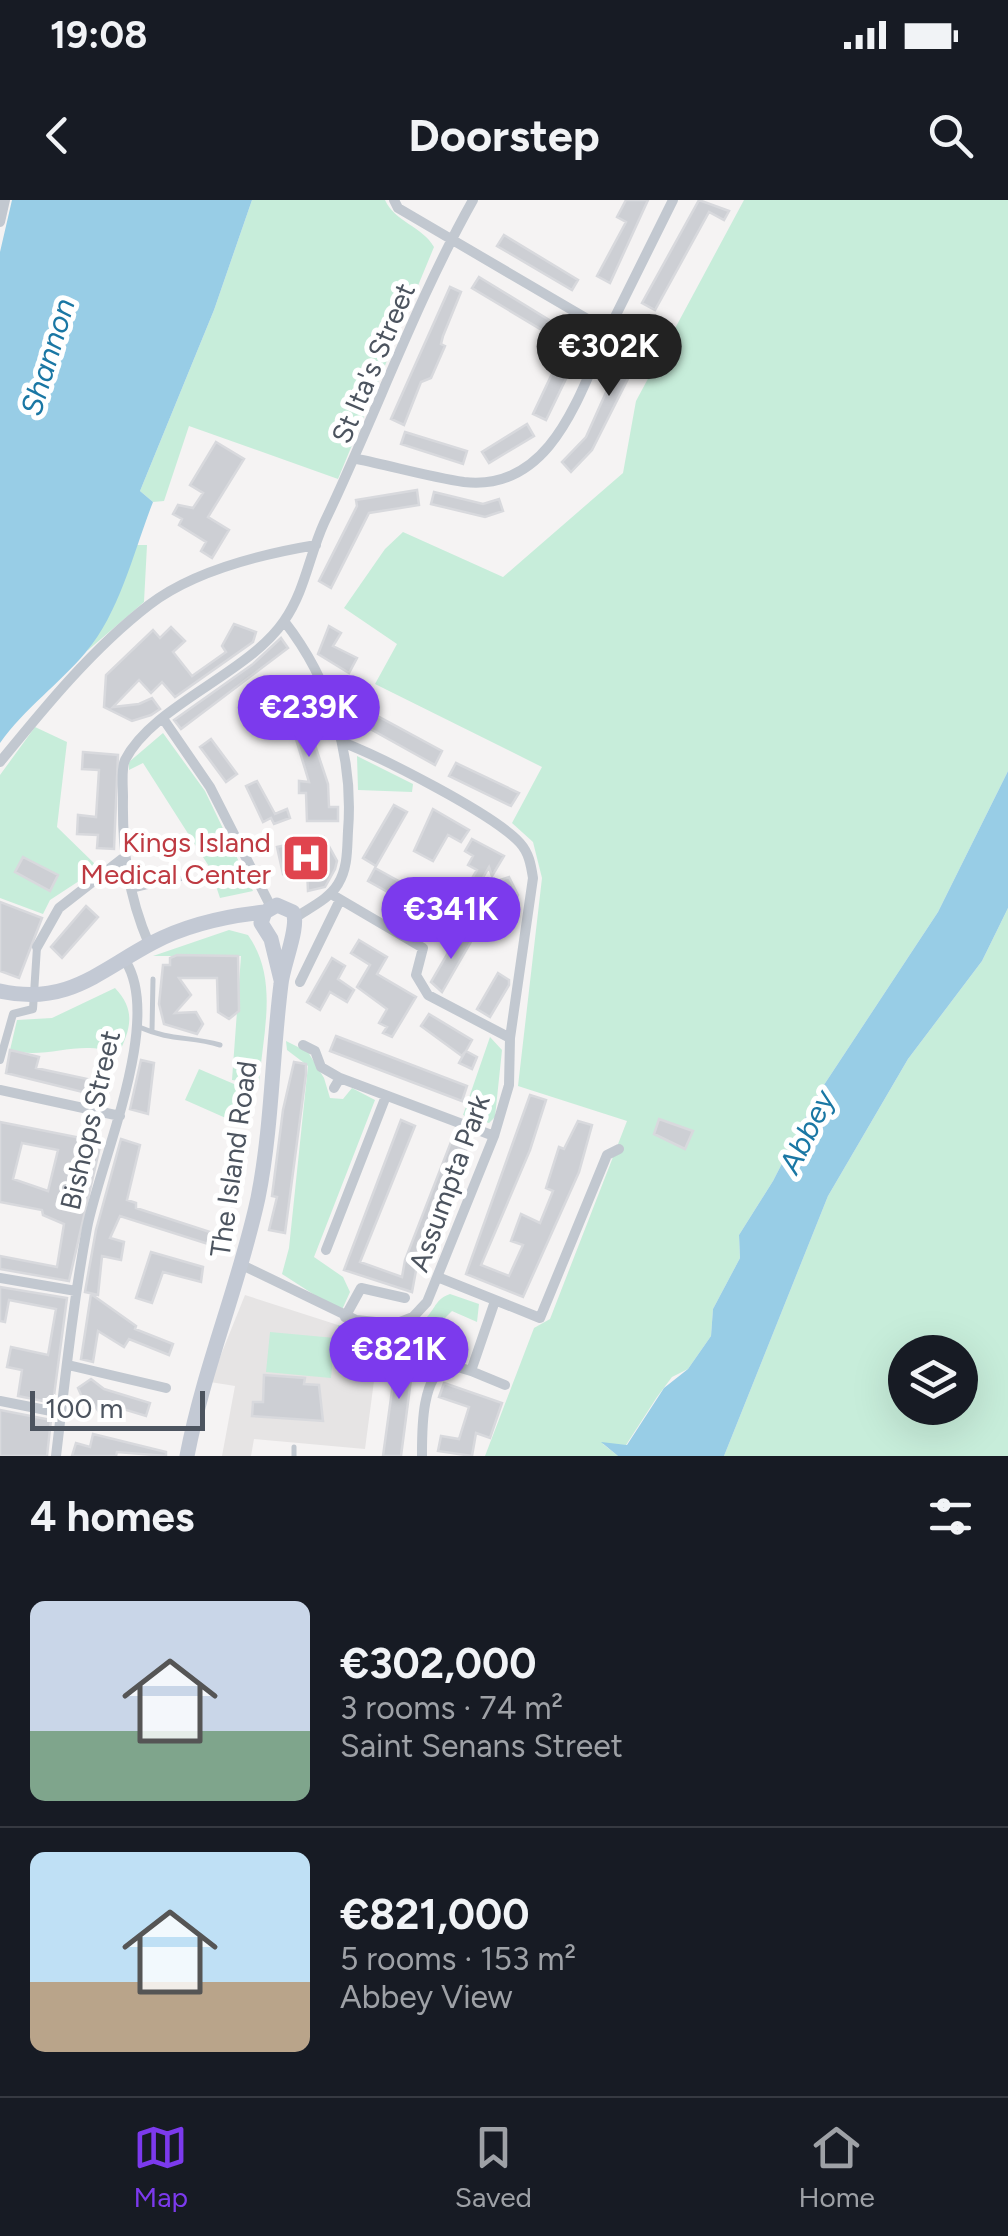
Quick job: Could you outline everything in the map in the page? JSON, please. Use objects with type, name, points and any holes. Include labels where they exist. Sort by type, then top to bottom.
[{"type":"main road","points":[[0,991],[33,995],[76,986],[126,962],[149,944],[199,923],[283,906],[296,917],[296,928],[281,980]]},
{"type":"main road","points":[[268,909],[266,934],[281,980]]},
{"type":"main road","points":[[234,915],[266,934],[290,938]]},
{"type":"main road","name":"The Island Road","points":[[187,1456],[198,1397],[242,1265],[259,1192],[281,980]]},
{"type":"street","points":[[0,222],[5,200]]},
{"type":"street","points":[[394,200],[398,208],[608,331]]},
{"type":"street","name":"St Ita's Street","points":[[284,622],[300,594],[316,545],[451,239],[473,200]]},
{"type":"street","points":[[357,459],[467,482],[512,475],[537,462],[559,436],[673,200]]},
{"type":"street","points":[[0,762],[43,712],[150,604],[191,582],[275,552],[316,545]]},
{"type":"street","points":[[149,944],[122,859],[124,762],[164,720],[254,652],[284,622],[307,650],[342,742],[350,801],[346,869],[300,982]]},
{"type":"street","points":[[164,720],[210,788],[268,909]]},
{"type":"street","name":"Assumpta Park","points":[[242,1265],[345,1317],[394,1324],[413,1317],[440,1278],[494,1136],[509,1085],[510,1038],[534,878],[530,857],[518,841],[492,822],[342,742]]},
{"type":"street","points":[[0,1060],[14,1014],[33,1008],[37,948],[60,908],[122,859]]},
{"type":"street","points":[[296,917],[335,898]]},
{"type":"street","points":[[335,898],[423,948],[416,975],[428,995],[510,1038]]},
{"type":"street","name":"Bishops Street","points":[[61,1413],[76,1291],[90,1217],[120,1116],[136,1026],[138,995],[126,962]]},
{"type":"street","points":[[303,1045],[315,1051],[321,1067],[337,1082],[494,1136]]},
{"type":"street","points":[[0,1090],[120,1116]]},
{"type":"street","points":[[326,1250],[386,1096]]},
{"type":"street","points":[[440,1278],[540,1318],[607,1155],[619,1149]]},
{"type":"street","points":[[0,1278],[76,1291]]},
{"type":"street","points":[[345,1317],[356,1286],[405,1298]]},
{"type":"street","points":[[471,1370],[495,1301]]},
{"type":"street","points":[[422,1456],[422,1419],[436,1372],[448,1364],[505,1385]]},
{"type":"street","points":[[68,1365],[166,1388]]},
{"type":"street","points":[[0,1401],[61,1413],[56,1456]]},
{"type":"lane","points":[[130,890],[182,878]]},
{"type":"lane","points":[[152,1032],[153,979]]},
{"type":"lane","points":[[136,1026],[169,1040],[200,1039],[220,1045]]},
{"type":"lane","points":[[294,1447],[294,1456]]},
{"type":"shaded area","points":[[245,1295],[338,1325],[337,1336],[379,1343],[365,1449],[254,1439],[251,1456],[222,1456],[235,1386],[210,1382]]},
{"type":"green space","points":[[252,200],[385,200],[395,214],[434,247],[338,479],[189,426],[164,501],[153,502],[140,491],[214,310]]},
{"type":"green space","points":[[744,200],[1008,200],[1008,771],[938,912],[816,1097],[773,1181],[739,1235],[740,1258],[713,1309],[711,1336],[688,1369],[672,1377],[626,1445],[603,1444],[618,1456],[485,1456],[534,1328],[550,1319],[627,1121],[518,1086],[542,878],[533,842],[512,823],[542,767],[375,684],[397,644],[344,608],[385,549],[403,532],[503,577],[623,473],[636,401]]},
{"type":"green space","points":[[136,545],[147,545],[144,602],[87,651],[111,612]]},
{"type":"green space","points":[[35,727],[67,742],[57,827],[99,868],[50,900],[43,914],[0,898],[0,775]]},
{"type":"green space","points":[[163,733],[205,791],[253,891],[220,898],[210,868],[143,763],[129,770],[129,762]]},
{"type":"green space","points":[[357,756],[413,784],[412,792],[358,790]]},
{"type":"green space","points":[[1008,908],[1008,1456],[724,1456],[828,1196],[908,1059],[982,961]]},
{"type":"green space","points":[[229,930],[248,935],[263,970],[267,1006],[259,1083],[232,1080],[241,956],[153,956]]},
{"type":"green space","points":[[115,988],[129,1013],[126,1037],[118,1055],[91,1048],[37,1053],[10,1050],[17,1020],[52,1018]]},
{"type":"green space","points":[[490,1037],[502,1050],[495,1117],[489,1123],[463,1115]]},
{"type":"green space","points":[[286,1041],[308,1052],[324,1078],[330,1098],[343,1099],[352,1088],[375,1100],[314,1257],[343,1277],[350,1292],[341,1312],[282,1274],[289,1248],[308,1066],[287,1050]]},
{"type":"green space","points":[[199,1069],[241,1087],[228,1119],[185,1100]]},
{"type":"green space","points":[[450,1294],[479,1304],[477,1322],[452,1311],[418,1345],[336,1336],[338,1325],[408,1327],[427,1317]]},
{"type":"green space","points":[[270,1332],[335,1338],[331,1378],[266,1372]]},
{"type":"water","name":"Shannon","points":[[12,200],[252,200],[214,310],[140,491],[153,502],[117,600],[86,652],[0,743],[0,252]]},
{"type":"water","name":"Abbey","points":[[1008,771],[1008,908],[982,961],[908,1059],[828,1196],[724,1456],[618,1456],[601,1442],[627,1445],[664,1388],[688,1369],[711,1336],[713,1309],[740,1258],[739,1235],[773,1181],[816,1097],[938,912]]},
{"type":"building","points":[[626,200],[648,200],[610,283],[597,276],[626,222],[617,217]]},
{"type":"building","points":[[699,200],[729,211],[724,220],[709,212],[655,310],[642,303]]},
{"type":"building","points":[[504,235],[578,280],[572,290],[497,246]]},
{"type":"building","points":[[479,277],[564,329],[570,319],[583,327],[574,343],[578,345],[572,357],[576,358],[546,420],[533,414],[559,359],[554,357],[560,347],[552,343],[555,338],[472,288]]},
{"type":"building","points":[[450,287],[461,292],[443,336],[441,344],[445,346],[431,378],[421,382],[404,425],[391,419]]},
{"type":"building","points":[[634,330],[649,337],[592,450],[571,472],[562,462],[586,437]]},
{"type":"building","points":[[527,424],[534,436],[489,463],[482,452]]},
{"type":"building","points":[[405,432],[467,451],[463,464],[401,444]]},
{"type":"building","points":[[216,442],[244,459],[208,517],[229,530],[212,558],[201,551],[206,542],[179,525],[182,519],[173,514],[178,505],[193,508],[203,493],[190,485]]},
{"type":"building","points":[[417,490],[419,505],[369,513],[331,588],[319,581],[357,506],[356,500]]},
{"type":"building","points":[[434,492],[483,504],[499,499],[503,511],[485,517],[431,504]]},
{"type":"building","points":[[234,624],[256,632],[253,642],[175,697],[162,682],[151,693],[139,680],[113,707],[152,698],[160,709],[151,715],[132,721],[104,707],[106,675],[153,630],[160,638],[171,627],[185,641],[173,652],[192,676],[226,652],[222,646]]},
{"type":"building","points":[[329,626],[341,633],[333,646],[357,658],[349,673],[318,654]]},
{"type":"building","points":[[281,638],[288,648],[181,729],[174,720],[253,664]]},
{"type":"building","points":[[293,679],[328,784],[329,807],[338,807],[338,821],[307,821],[306,793],[299,793],[299,781],[309,782],[279,683]]},
{"type":"building","points":[[350,679],[361,707],[442,751],[435,765],[356,721],[358,717],[349,712],[338,684]]},
{"type":"building","points":[[211,739],[237,774],[226,782],[200,747]]},
{"type":"building","points":[[83,752],[118,755],[114,849],[97,848],[98,835],[77,834],[78,815],[96,817],[99,770],[82,769]]},
{"type":"building","points":[[456,763],[519,793],[511,806],[449,776]]},
{"type":"building","points":[[257,781],[275,814],[287,809],[290,818],[274,824],[271,818],[263,822],[246,786]]},
{"type":"building","points":[[394,805],[407,812],[376,866],[363,858]]},
{"type":"building","points":[[433,809],[469,830],[461,842],[448,835],[433,861],[414,851]]},
{"type":"building","points":[[324,837],[337,861],[335,869],[325,887],[308,891],[307,870],[283,874],[277,847],[300,842],[307,862],[307,841]]},
{"type":"building","points":[[472,839],[504,856],[492,876],[489,867],[476,890],[468,885],[477,870],[468,865],[473,856],[465,851]]},
{"type":"building","points":[[23,857],[58,875],[50,891],[15,872]]},
{"type":"building","points":[[375,868],[464,917],[456,930],[368,881]]},
{"type":"building","points":[[509,877],[518,895],[508,913],[495,905],[499,897],[494,882]]},
{"type":"building","points":[[0,902],[42,918],[19,978],[0,971]]},
{"type":"building","points":[[86,906],[98,917],[62,958],[51,947]]},
{"type":"building","points":[[460,932],[472,940],[442,992],[431,982]]},
{"type":"building","points":[[359,940],[387,957],[377,974],[416,997],[392,1037],[383,1033],[387,1027],[379,1023],[387,1009],[357,987],[370,965],[351,953]]},
{"type":"building","points":[[238,956],[239,1011],[229,1019],[218,1012],[217,978],[179,978],[191,995],[175,1013],[196,1012],[203,1024],[197,1034],[164,1024],[159,1004],[163,965],[170,965],[170,958]]},
{"type":"building","points":[[332,958],[345,966],[338,979],[354,990],[347,1002],[330,992],[320,1010],[307,1002]]},
{"type":"building","points":[[498,973],[509,980],[509,985],[490,1017],[477,1009]]},
{"type":"building","points":[[429,1014],[472,1040],[466,1051],[477,1057],[472,1069],[459,1063],[465,1052],[462,1056],[421,1026]]},
{"type":"building","points":[[336,1036],[467,1086],[462,1101],[330,1051]]},
{"type":"building","points":[[10,1050],[39,1057],[36,1068],[110,1084],[107,1098],[6,1073]]},
{"type":"building","points":[[141,1060],[154,1063],[148,1114],[130,1109]]},
{"type":"building","points":[[294,1062],[306,1064],[306,1074],[285,1233],[269,1230],[277,1197],[272,1196],[283,1110]]},
{"type":"building","points":[[530,1095],[546,1100],[530,1150],[481,1265],[509,1276],[523,1245],[511,1241],[521,1214],[540,1223],[553,1191],[546,1188],[559,1147],[564,1149],[578,1121],[592,1125],[579,1172],[523,1297],[466,1274]]},
{"type":"building","points":[[659,1119],[693,1131],[685,1149],[654,1134]]},
{"type":"building","points":[[401,1120],[415,1126],[360,1262],[402,1277],[451,1142],[467,1148],[417,1265],[412,1292],[344,1270]]},
{"type":"building","points":[[0,1122],[101,1142],[69,1281],[0,1269],[0,1256],[57,1267],[64,1224],[43,1215],[42,1210],[0,1202]],"holes":[[[22,1143],[58,1150],[48,1191],[13,1179]]]},
{"type":"building","points":[[121,1139],[140,1145],[127,1200],[136,1203],[136,1208],[222,1236],[221,1248],[120,1216],[110,1238],[124,1242],[121,1260],[102,1256],[98,1295],[85,1292],[96,1230]]},
{"type":"building","points":[[151,1252],[203,1267],[201,1282],[163,1272],[152,1303],[136,1298]]},
{"type":"building","points":[[0,1287],[67,1298],[53,1403],[18,1396],[22,1370],[7,1367],[11,1347],[48,1355],[56,1309],[9,1300],[5,1322],[0,1321]]},
{"type":"building","points":[[91,1294],[135,1329],[173,1344],[169,1355],[129,1339],[124,1347],[98,1331],[93,1362],[81,1359]]},
{"type":"building","points":[[398,1347],[415,1349],[401,1456],[383,1456]]},
{"type":"building","points":[[264,1375],[305,1378],[304,1384],[319,1385],[323,1421],[252,1416],[253,1402],[263,1402]]},
{"type":"building","points":[[91,1379],[104,1389],[150,1403],[146,1416],[110,1405],[99,1412],[92,1402],[86,1406],[78,1388]]},
{"type":"building","points":[[444,1383],[502,1403],[490,1438],[476,1433],[472,1456],[438,1451],[441,1436],[459,1439],[469,1407],[439,1397]]},
{"type":"building","points":[[0,1410],[51,1420],[47,1456],[0,1456]]},
{"type":"building","points":[[93,1434],[166,1452],[166,1456],[117,1452],[116,1456],[72,1456],[76,1443],[90,1447]]},
{"type":"place","name":"Kings Island Medical Center","points":[[306,858]]}]
